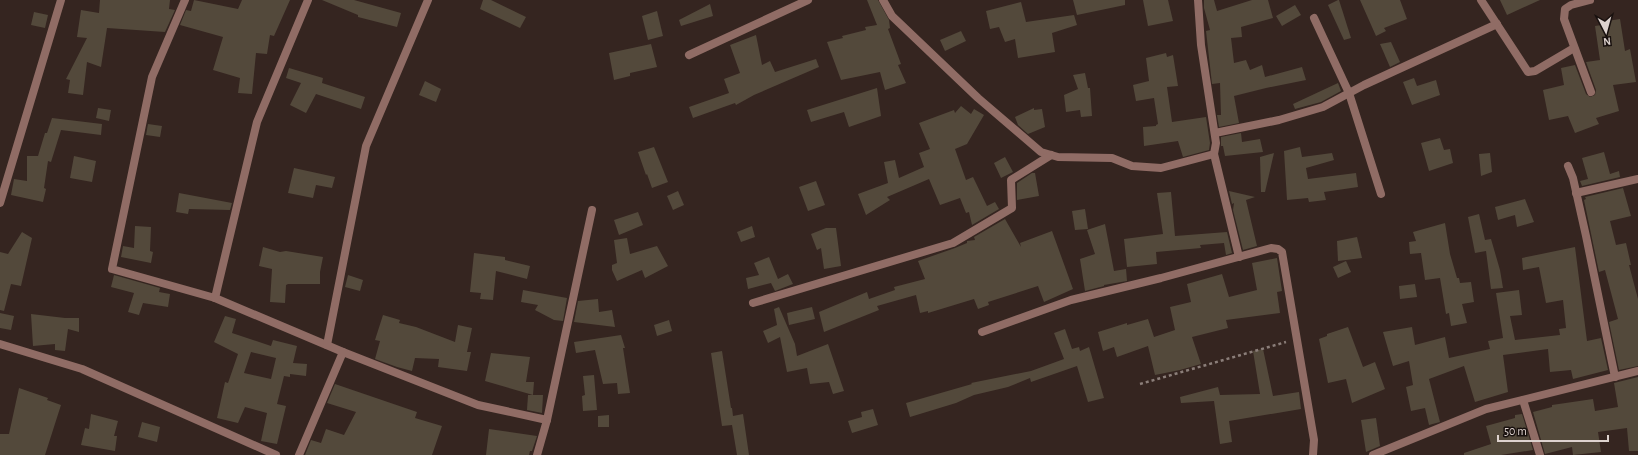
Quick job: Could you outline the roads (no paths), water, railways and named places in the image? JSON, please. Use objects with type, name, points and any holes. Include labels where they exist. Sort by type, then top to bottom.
[{"type":"street","points":[[0,203],[60,0]]},
{"type":"street","points":[[185,0],[152,77],[112,270],[215,298],[343,352],[478,405],[547,420]]},
{"type":"street","points":[[215,298],[257,122],[308,0]]},
{"type":"street","points":[[327,345],[366,146],[428,0]]},
{"type":"street","points":[[689,55],[808,0]]},
{"type":"street","points":[[883,0],[892,16],[978,98],[1041,152],[1051,155],[1076,158],[1112,158],[1132,166],[1162,168],[1214,154]]},
{"type":"street","points":[[1198,0],[1201,45],[1215,133],[1216,143],[1214,154],[1239,258]]},
{"type":"street","points":[[1481,0],[1528,72],[1535,71],[1574,48]]},
{"type":"street","points":[[1590,0],[1571,5],[1565,9],[1564,18],[1591,92]]},
{"type":"street","points":[[1314,18],[1349,93],[1381,194]]},
{"type":"street","points":[[1215,133],[1286,118],[1323,107],[1349,93],[1497,24]]},
{"type":"street","points":[[753,303],[953,243],[1012,208],[1012,180],[1051,155]]},
{"type":"street","points":[[1568,166],[1576,193],[1615,377]]},
{"type":"street","points":[[1576,193],[1638,179]]},
{"type":"street","points":[[537,455],[547,420],[592,210]]},
{"type":"street","points":[[982,332],[1071,300],[1239,258],[1271,248],[1278,249],[1282,252],[1314,440],[1313,455]]},
{"type":"street","points":[[0,344],[82,369],[276,455]]},
{"type":"street","points":[[299,455],[343,352]]},
{"type":"street","points":[[1374,455],[1486,410],[1638,372]]},
{"type":"street","points":[[1523,400],[1540,455]]}]
